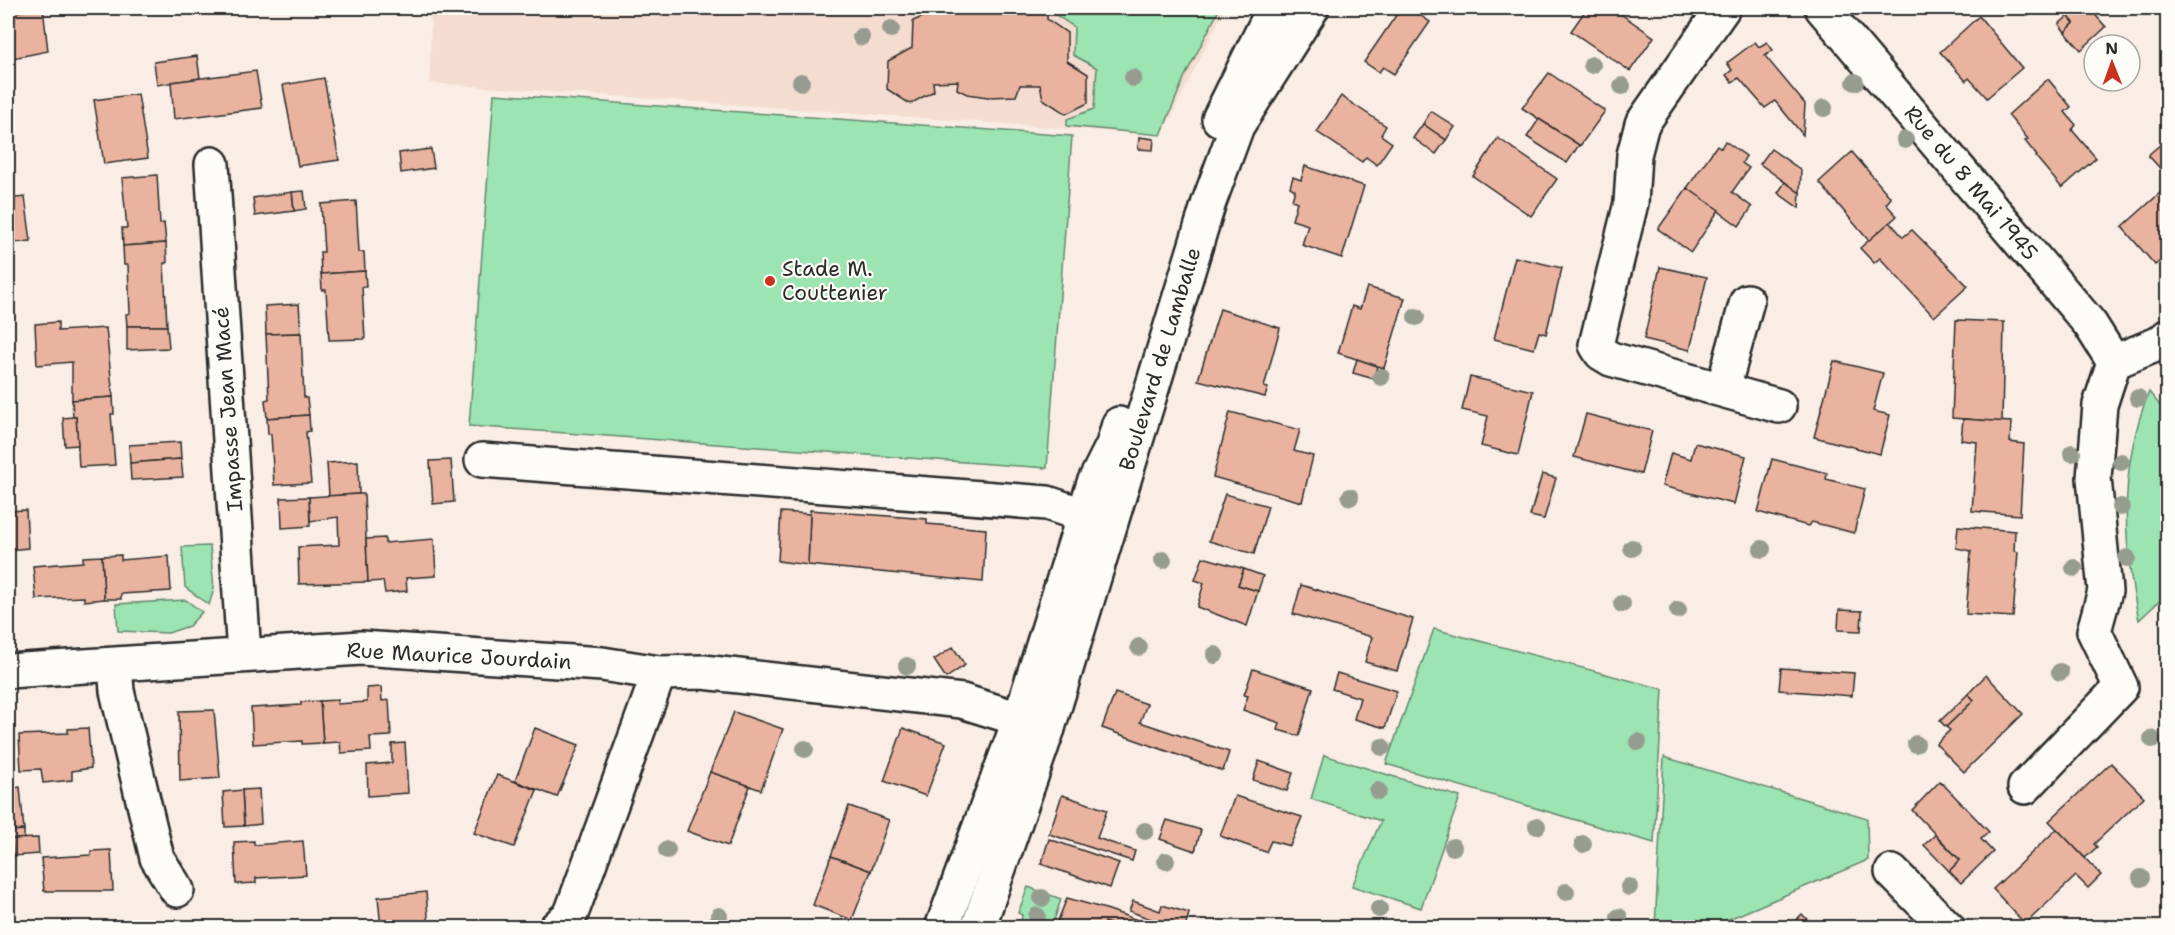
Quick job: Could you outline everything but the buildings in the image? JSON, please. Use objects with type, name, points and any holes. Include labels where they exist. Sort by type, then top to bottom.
[{"type":"street","name":"Boulevard de Lamballe","points":[[978,927],[1034,723],[1083,515],[1094,483],[1113,445],[1217,122],[1274,8]]},
{"type":"street","name":"Boulevard de Lamballe","points":[[942,927],[1034,723],[1237,126],[1312,8]]},
{"type":"street","points":[[1723,8],[1642,124],[1634,155],[1631,203],[1596,345],[1601,353],[1611,359],[1779,406]]},
{"type":"street","name":"Rue du 8 Mai 1945","points":[[1822,8],[2090,324],[2114,362]]},
{"type":"street","name":"Impasse Jean Macé","points":[[212,164],[244,655]]},
{"type":"street","points":[[1723,389],[1747,301]]},
{"type":"street","points":[[2025,787],[2121,687],[2094,631],[2105,591],[2095,467],[2100,405],[2114,362],[2160,343],[2168,336]]},
{"type":"street","points":[[482,460],[1047,503],[1083,515]]},
{"type":"street","name":"Rue Maurice Jourdain","points":[[8,671],[115,666],[361,648],[602,664],[659,673],[703,672],[962,701],[1034,723]]},
{"type":"street","points":[[115,666],[117,691],[157,858],[177,890]]},
{"type":"street","points":[[556,927],[571,914],[659,673]]},
{"type":"street","points":[[1892,872],[1948,927]]},
{"type":"shaded area","points":[[431,8],[1225,8],[1162,135],[430,83]]},
{"type":"green space","points":[[1053,8],[1220,8],[1184,78],[1161,135],[1067,126],[1067,119],[1094,109],[1097,68],[1073,55],[1074,27],[1053,13]]},
{"type":"green space","name":"Stade M. Couttenier","points":[[494,94],[1072,136],[1047,468],[469,426]]},
{"type":"green space","points":[[2149,392],[2167,414],[2168,593],[2139,620],[2129,563],[2126,505],[2132,448]]},
{"type":"green space","points":[[210,546],[214,589],[209,605],[185,587],[182,547]]},
{"type":"green space","points":[[186,600],[202,612],[189,626],[168,633],[118,631],[116,604]]},
{"type":"green space","points":[[1434,629],[1663,689],[1654,843],[1386,764]]},
{"type":"green space","points":[[1324,755],[1460,797],[1421,908],[1352,886],[1381,821],[1311,799]]},
{"type":"green space","points":[[1664,757],[1867,818],[1868,860],[1710,927],[1655,927]]},
{"type":"green space","points":[[1028,887],[1061,899],[1052,927],[1035,927],[1021,922],[1022,915],[1018,913]]},
{"type":"place","name":"Stade M. Couttenier","points":[[770,281]]}]
